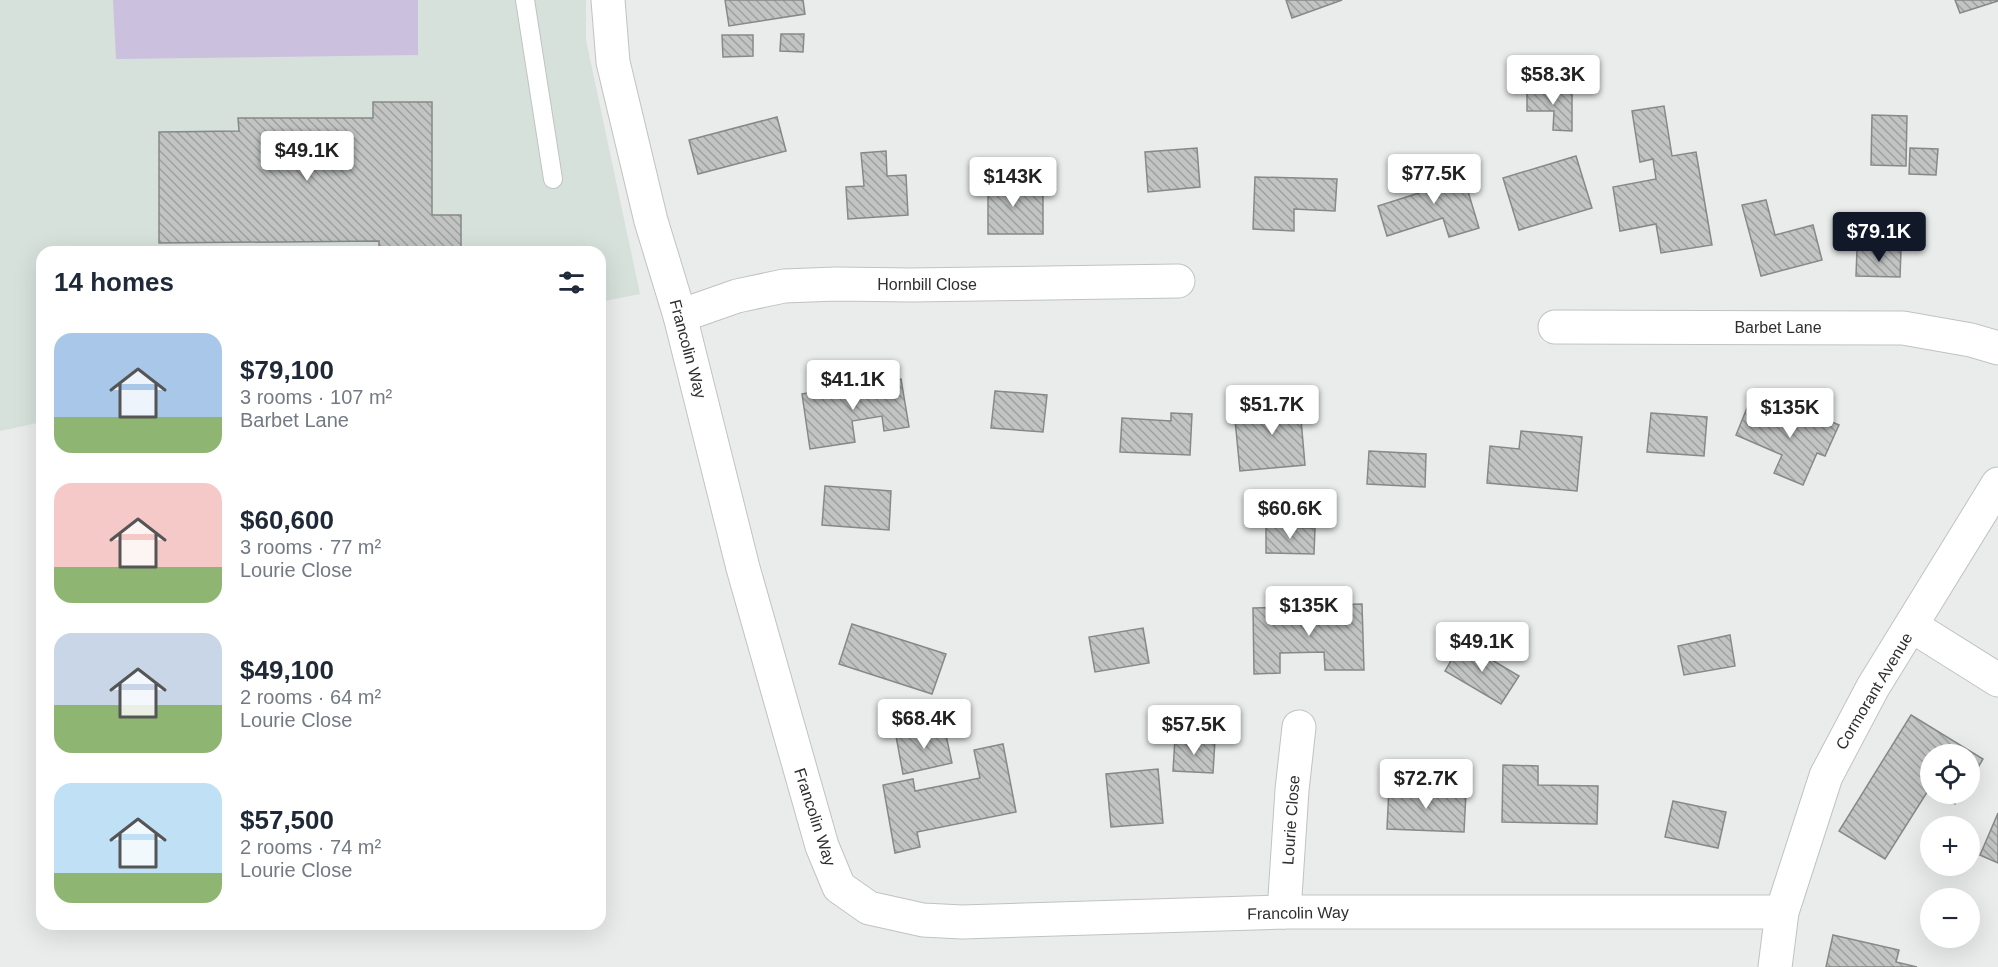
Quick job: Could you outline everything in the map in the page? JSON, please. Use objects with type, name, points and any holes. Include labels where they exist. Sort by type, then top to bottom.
[{"type":"street","name":"Francolin Way","points":[[608,0],[613,62],[651,220],[681,316],[742,568],[822,846],[840,887],[869,908],[923,920],[962,922],[1284,912],[1782,912]]},
{"type":"street","name":"Hornbill Close","points":[[681,316],[737,296],[784,286],[1178,281]]},
{"type":"street","name":"Barbet Lane","points":[[1555,327],[1903,328],[1971,340],[1998,348]]},
{"type":"street","name":"Cormorant Avenue","points":[[1775,967],[1782,912],[1826,776],[1873,687],[1998,484]]},
{"type":"street","points":[[1912,626],[1998,680]]},
{"type":"street","name":"Lourie Close","points":[[1284,912],[1292,790],[1299,727]]},
{"type":"lane","points":[[525,0],[553,179]]},
{"type":"shaded area","points":[[0,0],[586,0],[586,40],[640,294],[606,301],[606,246],[36,246],[36,423],[0,431]]},
{"type":"shaded area","points":[[113,0],[418,0],[418,55],[116,59]]},
{"type":"building","points":[[725,0],[803,0],[805,14],[729,26]]},
{"type":"building","points":[[1286,0],[1342,0],[1292,18]]},
{"type":"building","points":[[1955,0],[1998,0],[1998,1],[1960,13]]},
{"type":"building","points":[[781,34],[804,34],[803,52],[780,51]]},
{"type":"building","points":[[722,35],[753,35],[753,56],[723,57]]},
{"type":"building","points":[[1527,89],[1572,89],[1572,131],[1553,130],[1554,111],[1527,111]]},
{"type":"building","points":[[373,102],[432,102],[432,215],[461,215],[461,246],[379,246],[379,241],[159,243],[159,132],[239,131],[238,118],[373,118]]},
{"type":"building","points":[[1664,106],[1672,156],[1696,152],[1712,245],[1661,253],[1656,224],[1620,231],[1613,187],[1656,179],[1653,159],[1640,162],[1632,111]]},
{"type":"building","points":[[1872,115],[1907,116],[1906,166],[1871,165]]},
{"type":"building","points":[[777,117],[786,151],[698,174],[689,140]]},
{"type":"building","points":[[1197,148],[1200,187],[1148,192],[1145,152]]},
{"type":"building","points":[[1910,148],[1938,149],[1936,175],[1909,174]]},
{"type":"building","points":[[886,151],[887,176],[906,175],[908,215],[848,219],[846,187],[864,186],[861,153]]},
{"type":"building","points":[[1576,156],[1592,208],[1519,230],[1503,178]]},
{"type":"building","points":[[1458,158],[1479,228],[1449,237],[1443,218],[1387,236],[1378,206],[1441,186],[1434,165]]},
{"type":"building","points":[[988,176],[1015,176],[1015,191],[1043,191],[1043,234],[988,234]]},
{"type":"building","points":[[1255,177],[1337,179],[1335,211],[1294,209],[1294,231],[1253,229]]},
{"type":"building","points":[[1766,200],[1775,235],[1813,225],[1822,260],[1761,276],[1742,205]]},
{"type":"building","points":[[1857,249],[1901,250],[1900,277],[1856,276]]},
{"type":"building","points":[[901,379],[909,427],[884,431],[882,416],[852,421],[855,442],[810,449],[802,394]]},
{"type":"building","points":[[995,391],[1047,395],[1043,432],[991,428]]},
{"type":"building","points":[[1299,397],[1305,465],[1240,471],[1235,420],[1258,417],[1257,401]]},
{"type":"building","points":[[1789,404],[1839,425],[1825,456],[1817,453],[1803,485],[1774,473],[1782,455],[1736,435],[1747,408],[1781,422]]},
{"type":"building","points":[[1171,413],[1192,414],[1190,455],[1120,452],[1122,418],[1171,421]]},
{"type":"building","points":[[1651,413],[1707,417],[1704,456],[1647,452]]},
{"type":"building","points":[[1521,431],[1582,437],[1577,491],[1487,483],[1490,446],[1519,449]]},
{"type":"building","points":[[1369,451],[1426,454],[1425,487],[1367,484]]},
{"type":"building","points":[[825,486],[891,491],[889,530],[822,525]]},
{"type":"building","points":[[1266,527],[1315,528],[1314,554],[1266,553]]},
{"type":"building","points":[[1362,604],[1364,670],[1325,670],[1324,652],[1280,653],[1280,673],[1254,674],[1253,608],[1290,607],[1290,615],[1319,615],[1319,605]]},
{"type":"building","points":[[852,624],[946,654],[932,694],[839,664]]},
{"type":"building","points":[[1143,628],[1149,663],[1095,672],[1089,637]]},
{"type":"building","points":[[1730,635],[1735,666],[1684,675],[1678,646]]},
{"type":"building","points":[[1462,642],[1519,676],[1501,704],[1445,671]]},
{"type":"building","points":[[1911,715],[1958,744],[1920,744],[1920,803],[1885,859],[1839,831]]},
{"type":"building","points":[[944,726],[952,763],[903,774],[896,736]]},
{"type":"building","points":[[1175,738],[1215,740],[1213,773],[1173,771]]},
{"type":"building","points":[[1003,744],[1016,812],[917,832],[920,847],[895,853],[883,785],[913,779],[915,791],[980,778],[974,750]]},
{"type":"building","points":[[1503,765],[1538,766],[1538,785],[1598,786],[1597,824],[1502,822]]},
{"type":"building","points":[[1158,769],[1163,823],[1111,827],[1106,774]]},
{"type":"building","points":[[1389,788],[1466,792],[1464,832],[1387,829]]},
{"type":"building","points":[[1673,801],[1726,812],[1718,848],[1665,837]]},
{"type":"building","points":[[1998,813],[1998,863],[1980,855]]},
{"type":"building","points":[[1833,935],[1899,950],[1896,962],[1917,967],[1826,967]]}]
